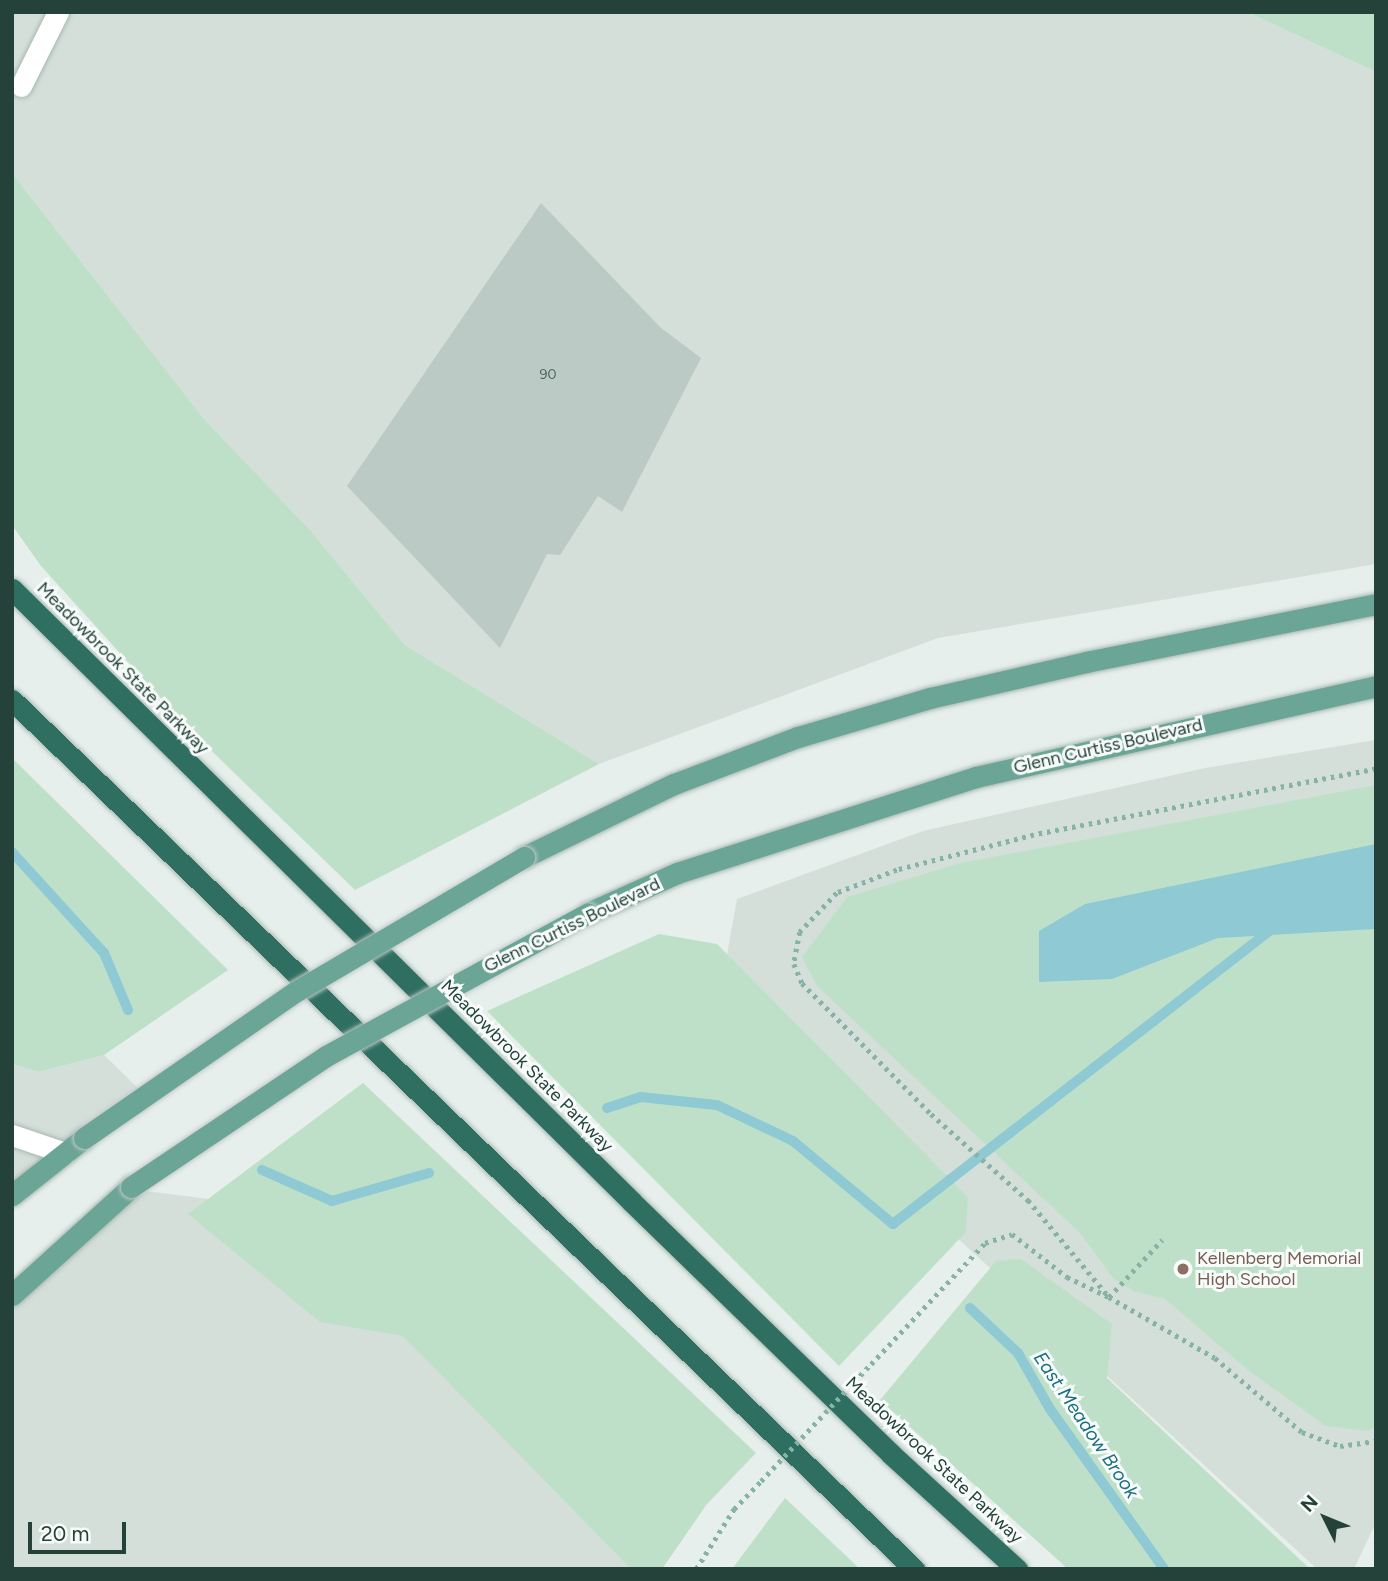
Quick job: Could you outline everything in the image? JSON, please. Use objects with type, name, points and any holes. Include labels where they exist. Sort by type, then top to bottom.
[{"type":"highway","name":"Meadowbrook State Parkway","points":[[12,579],[17,594],[632,1202],[1017,1569]]},
{"type":"highway","points":[[12,699],[914,1569]]},
{"type":"main road","points":[[12,1195],[84,1138],[295,992],[524,857],[674,784],[797,737],[930,698],[1086,662],[1376,604]]},
{"type":"main road","name":"Glenn Curtiss Boulevard","points":[[12,1295],[131,1188],[326,1056],[587,913],[677,873],[976,777],[1376,686]]},
{"type":"lane","points":[[21,86],[58,12]]},
{"type":"lane","points":[[12,1135],[65,1153]]},
{"type":"path","points":[[1109,1297],[1028,1200],[931,1114],[802,983],[794,964],[800,932],[837,893],[897,870],[1034,835],[1376,769]]},
{"type":"path","points":[[696,1569],[734,1509],[985,1243],[1012,1234],[1067,1278],[1109,1297],[1215,1358],[1302,1432],[1340,1446],[1376,1441]]},
{"type":"path","points":[[1109,1297],[1162,1240]]},
{"type":"shaded area","points":[[12,12],[1247,12],[1376,72],[1376,564],[938,638],[599,764],[405,645],[310,530],[204,419],[12,173]]},
{"type":"shaded area","name":"Kellenberg Memorial High School","points":[[1376,740],[1376,1522],[1354,1569],[1317,1569],[716,1016],[737,899],[923,831],[1205,768]]},
{"type":"shaded area","points":[[104,1055],[139,1089],[12,1188],[12,1064],[39,1072]]},
{"type":"shaded area","points":[[138,1190],[279,1208],[635,1569],[12,1569],[12,1296]]},
{"type":"green space","points":[[1247,12],[1376,12],[1376,72]]},
{"type":"green space","points":[[12,173],[204,419],[310,530],[405,645],[599,764],[355,890],[187,727],[41,566],[12,525]]},
{"type":"green space","points":[[12,758],[228,970],[104,1055],[39,1072],[12,1064]]},
{"type":"green space","name":"Kellenberg Memorial High School","points":[[1376,785],[1376,1425],[1368,1431],[1326,1426],[1248,1370],[1165,1299],[1133,1291],[1113,1278],[1080,1233],[817,986],[802,957],[847,897],[961,863]]},
{"type":"green space","points":[[659,934],[717,944],[968,1197],[966,1232],[839,1366],[487,1011]]},
{"type":"green space","points":[[363,1083],[756,1453],[707,1504],[662,1569],[631,1569],[403,1336],[320,1322],[188,1214]]},
{"type":"green space","points":[[1021,1259],[1112,1324],[1107,1378],[1310,1569],[1068,1569],[880,1400],[996,1261]]},
{"type":"green space","points":[[785,1498],[860,1569],[732,1569]]},
{"type":"water","points":[[1376,844],[1376,929],[1218,938],[1112,979],[1039,982],[1039,931],[1085,904]]},
{"type":"building","points":[[541,203],[660,327],[701,358],[622,512],[598,496],[560,555],[547,554],[500,648],[347,486]]},
{"type":"waterway","name":"East Meadow Brook","points":[[12,852],[104,953],[128,1010]]},
{"type":"waterway","points":[[607,1108],[641,1097],[717,1105],[793,1141],[893,1224],[1270,931]]},
{"type":"waterway","points":[[262,1170],[332,1201],[429,1173]]},
{"type":"waterway","name":"East Meadow Brook","points":[[970,1308],[1018,1353],[1050,1409],[1164,1569]]},
{"type":"place","name":"Kellenberg Memorial High School","points":[[1183,1269]]}]
